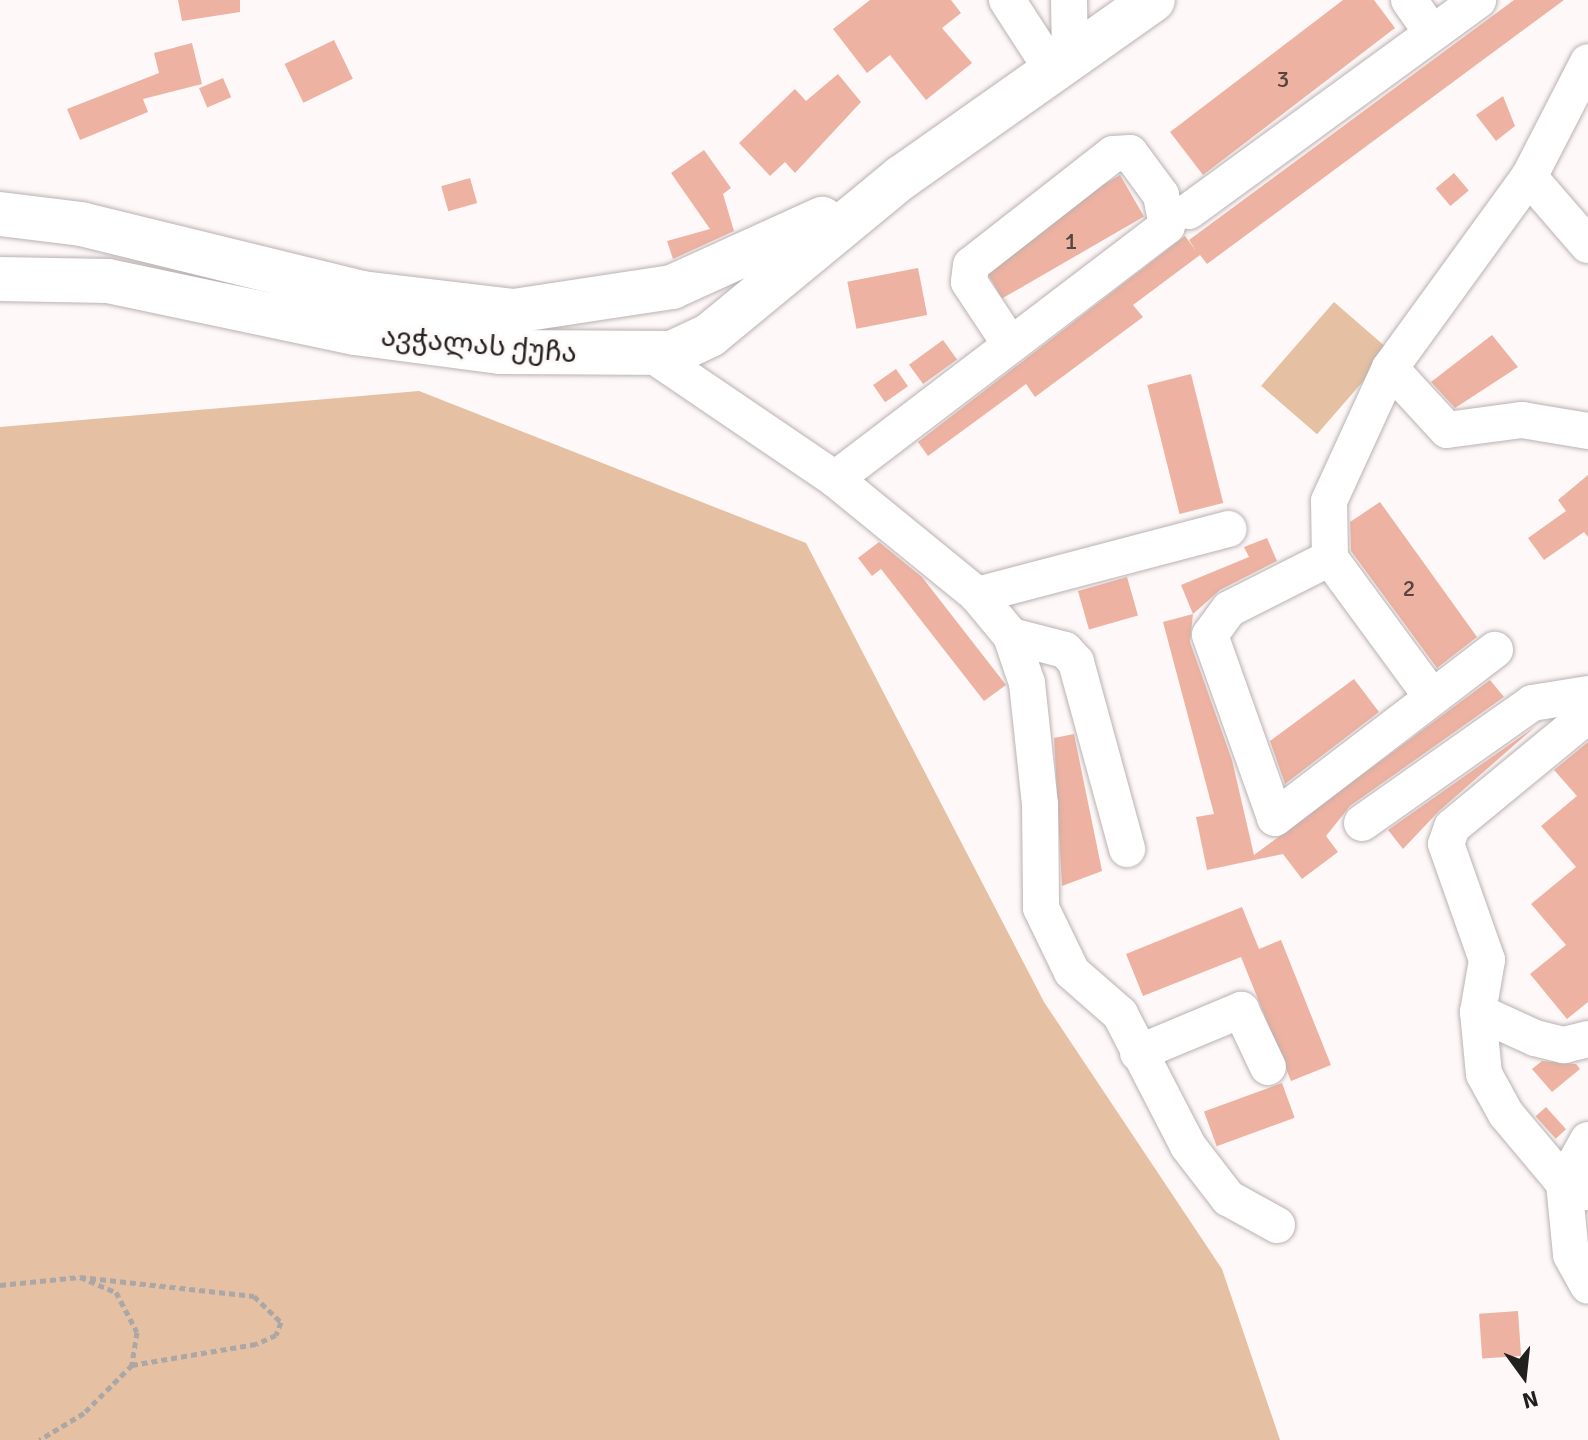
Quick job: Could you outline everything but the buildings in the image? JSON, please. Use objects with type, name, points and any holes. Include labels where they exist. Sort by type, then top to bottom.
[{"type":"highway","name":"ავჭალას ქუჩა","points":[[0,279],[108,281],[355,333],[500,352],[654,356],[698,342],[902,177],[1153,0]]},
{"type":"highway","name":"ავჭალას ქუჩა","points":[[0,214],[81,224],[443,306],[551,309],[672,287],[902,177]]},
{"type":"highway","points":[[672,287],[695,306],[698,342]]},
{"type":"street","points":[[1007,0],[1062,65]]},
{"type":"street","points":[[1062,65],[1069,0]]},
{"type":"street","points":[[1409,0],[1432,33]]},
{"type":"street","points":[[1189,211],[1478,0]]},
{"type":"street","points":[[1432,697],[1330,558],[1329,501],[1390,368],[1529,177],[1588,62]]},
{"type":"street","points":[[835,479],[1167,226],[1161,195],[1130,153],[1113,154],[971,265],[969,282],[1010,344]]},
{"type":"street","points":[[1529,177],[1588,245]]},
{"type":"street","points":[[698,342],[719,394]]},
{"type":"street","points":[[654,356],[719,394],[835,479],[977,595],[1011,636],[1027,683],[1039,789],[1041,908],[1072,972],[1120,1014],[1188,1146],[1228,1198],[1277,1225]]},
{"type":"street","points":[[1390,368],[1447,430],[1522,420],[1588,431]]},
{"type":"street","points":[[977,595],[1228,529]]},
{"type":"street","points":[[1330,558],[1229,609],[1210,635],[1275,818],[1495,650]]},
{"type":"street","points":[[1011,636],[1065,650],[1076,662],[1127,849]]},
{"type":"street","points":[[1362,823],[1532,703],[1588,694]]},
{"type":"street","points":[[1576,1188],[1506,1114],[1484,1074],[1478,1012],[1487,960],[1448,858],[1452,827],[1588,715]]},
{"type":"street","points":[[1138,1053],[1241,1010],[1268,1067]]},
{"type":"street","points":[[1478,1012],[1535,1038],[1564,1045],[1588,1039]]},
{"type":"street","points":[[1588,1140],[1576,1188],[1571,1255],[1588,1286]]},
{"type":"path","points":[[0,1285],[80,1277],[254,1296],[281,1322],[276,1335],[256,1344],[132,1365],[84,1413],[39,1440]]},
{"type":"path","points":[[80,1277],[116,1292],[137,1332],[132,1365]]},
{"type":"shaded area","points":[[1334,302],[1390,351],[1317,434],[1261,386]]},
{"type":"shaded area","points":[[419,391],[806,543],[1044,1002],[1222,1269],[1280,1440],[0,1440],[0,427]]}]
